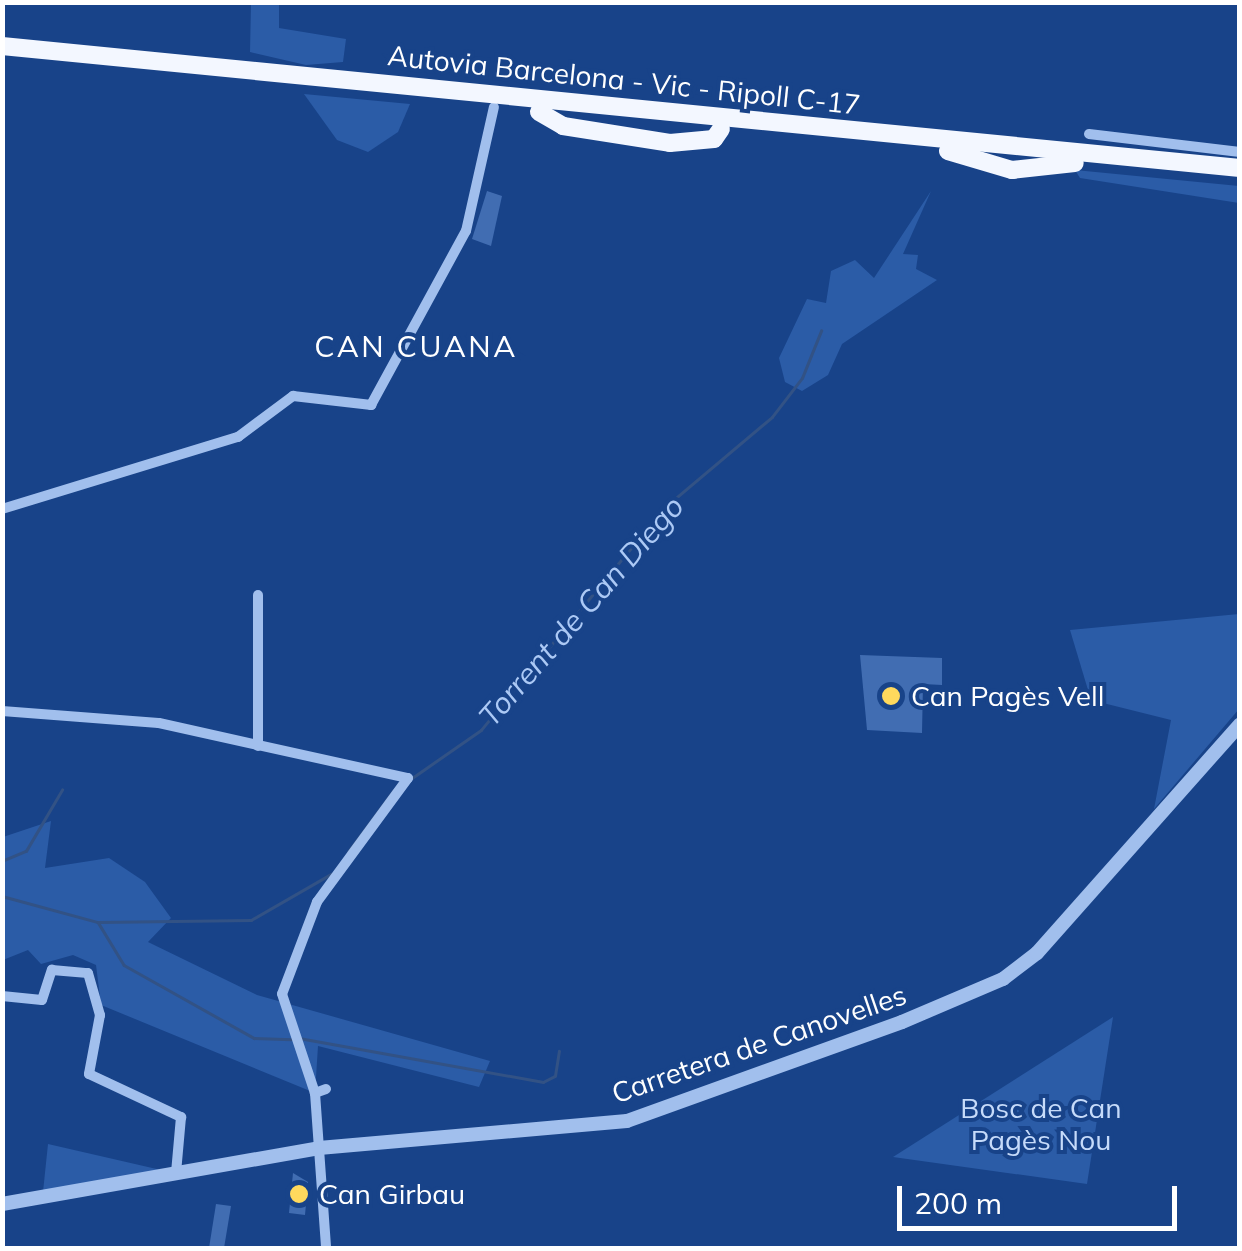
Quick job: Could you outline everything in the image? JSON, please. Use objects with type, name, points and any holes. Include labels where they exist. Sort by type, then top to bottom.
[{"type":"highway","name":"Autovia Barcelona - Vic - Ripoll C-17","points":[[2,46],[1240,168]]},
{"type":"highway","name":"Autovia Barcelona - Vic - Ripoll C-17","points":[[2,58],[539,112],[562,126],[672,143],[721,130],[948,151],[1012,170],[1075,163],[1240,180]]},
{"type":"street","points":[[2,510],[238,437],[293,396],[371,405],[466,231],[494,107]]},
{"type":"street","points":[[1089,134],[1240,152]]},
{"type":"street","points":[[258,595],[258,746]]},
{"type":"street","points":[[2,711],[160,723],[408,778],[317,902],[282,994],[320,1091],[319,1148],[326,1248]]},
{"type":"street","name":"Carretera de Canovelles","points":[[2,1204],[319,1148],[627,1121],[1003,979],[1240,724]]},
{"type":"street","points":[[2,996],[42,1000],[52,970],[88,973],[100,1014],[89,1074],[181,1117],[176,1172]]},
{"type":"green space","points":[[251,3],[279,3],[279,28],[346,39],[343,62],[306,65],[250,52]]},
{"type":"green space","points":[[304,94],[410,104],[398,132],[368,152],[337,140]]},
{"type":"green space","points":[[1075,170],[1239,186],[1239,203],[1080,178]]},
{"type":"green space","points":[[931,191],[903,254],[918,255],[916,269],[937,280],[842,344],[828,375],[802,391],[785,382],[779,358],[807,299],[826,303],[831,271],[855,260],[874,278]]},
{"type":"green space","points":[[1239,614],[1239,709],[1154,809],[1171,720],[1091,700],[1070,630]]},
{"type":"green space","points":[[51,821],[45,868],[109,858],[145,882],[171,918],[148,942],[257,995],[490,1061],[479,1087],[318,1046],[315,1093],[101,1005],[96,965],[73,955],[41,964],[28,950],[3,960],[3,837]]},
{"type":"green space","name":"Bosc de Can Pagès Nou","points":[[1113,1017],[1087,1184],[893,1157]]},
{"type":"green space","points":[[48,1144],[161,1170],[43,1192]]},
{"type":"building","points":[[487,191],[502,196],[491,246],[472,239]]},
{"type":"building","name":"Can Pagès Vell","points":[[860,655],[942,658],[942,685],[923,684],[922,733],[867,730]]},
{"type":"building","name":"Can Girbau","points":[[293,1173],[308,1182],[305,1215],[289,1213]]},
{"type":"building","points":[[216,1204],[231,1206],[224,1248],[209,1248]]},
{"type":"waterway","name":"Torrent de Can Diego","points":[[412,778],[481,730],[664,508],[772,417],[802,378],[821,331]]},
{"type":"waterway","points":[[2,861],[26,851],[62,790]]},
{"type":"waterway","name":"Torrent de Can Diego","points":[[348,852],[393,791]]},
{"type":"waterway","name":"Torrent de Can Diego","points":[[98,922],[251,920],[331,874]]},
{"type":"waterway","points":[[2,896],[98,922],[124,965],[254,1038],[291,1039]]},
{"type":"waterway","points":[[299,1038],[543,1082],[555,1076],[559,1051]]},
{"type":"place","name":"Can Pagès Vell","points":[[891,696]]},
{"type":"place","name":"Can Girbau","points":[[299,1194]]},
{"type":"district","name":"CAN CUANA","points":[[416,346]]}]
